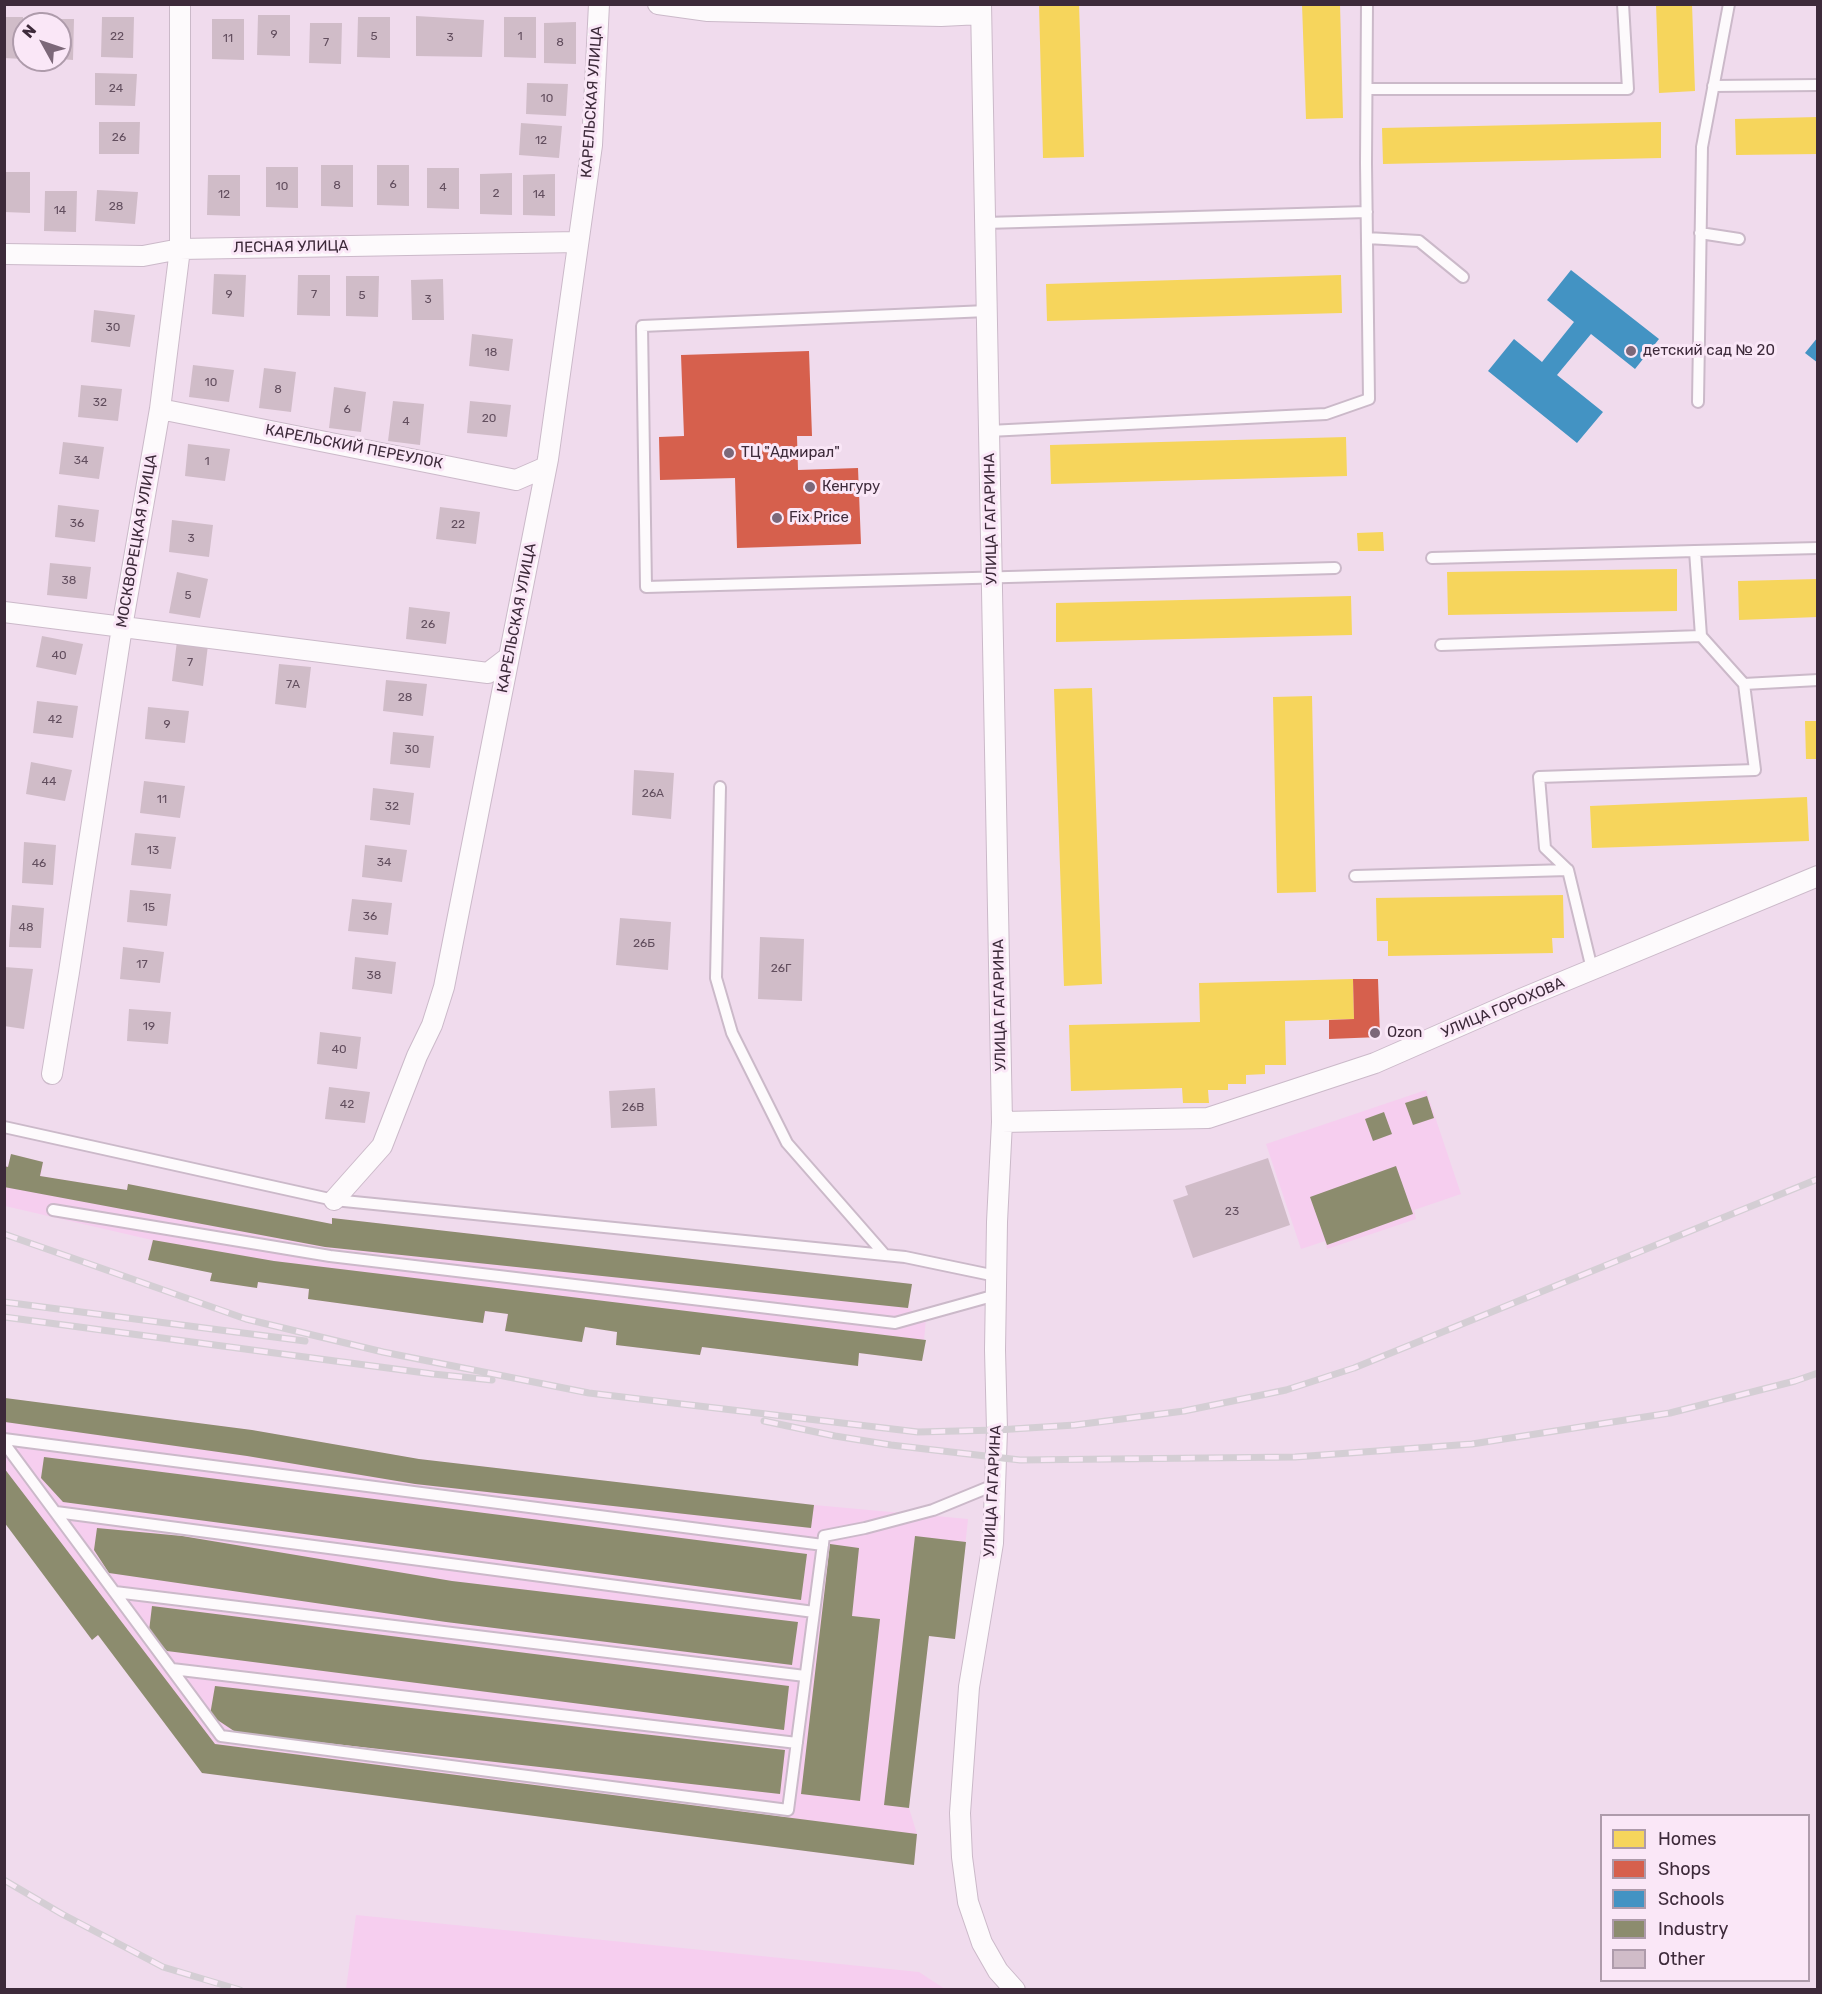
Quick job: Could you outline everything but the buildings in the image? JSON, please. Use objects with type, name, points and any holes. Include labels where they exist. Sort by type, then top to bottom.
[{"type":"street","name":"МОСКВОРЕЦКАЯ УЛИЦА","points":[[52,1074],[122,627],[160,409],[180,249],[180,4]]},
{"type":"street","name":"КАРЕЛЬСКАЯ УЛИЦА","points":[[334,1200],[382,1146],[417,1056],[432,1025],[444,987],[546,467],[592,145],[599,4]]},
{"type":"street","points":[[658,4],[708,11],[941,16],[981,9]]},
{"type":"street","name":"УЛИЦА ГАГАРИНА","points":[[981,9],[1002,1122],[996,1285],[997,1430],[993,1543],[969,1687],[960,1814],[968,1902],[982,1943],[998,1971],[1015,1989]]},
{"type":"street","name":"ЛЕСНАЯ УЛИЦА","points":[[4,254],[143,256],[180,249],[578,242]]},
{"type":"street","name":"КАРЕЛЬСКИЙ ПЕРЕУЛОК","points":[[160,409],[516,480],[546,467]]},
{"type":"street","points":[[4,612],[488,673],[509,657]]},
{"type":"street","name":"УЛИЦА ГОРОХОВА","points":[[1002,1122],[1208,1118],[1375,1063],[1592,969],[1818,876]]},
{"type":"lane","points":[[989,430],[1326,414],[1369,399],[1367,4]]},
{"type":"lane","points":[[1367,89],[1628,89],[1623,4]]},
{"type":"lane","points":[[1698,402],[1702,147],[1729,4]]},
{"type":"lane","points":[[1713,86],[1818,86]]},
{"type":"lane","points":[[985,223],[1367,212]]},
{"type":"lane","points":[[1700,233],[1739,239]]},
{"type":"lane","points":[[1367,238],[1419,241],[1463,277]]},
{"type":"lane","points":[[987,311],[642,326],[646,586],[1335,568]]},
{"type":"lane","points":[[1432,558],[1818,548]]},
{"type":"lane","points":[[1592,969],[1568,870],[1545,848],[1539,777],[1755,770],[1744,684],[1701,636],[1695,551]]},
{"type":"lane","points":[[1441,645],[1701,636]]},
{"type":"lane","points":[[1744,684],[1818,680]]},
{"type":"lane","points":[[720,787],[716,978],[732,1033],[787,1143],[885,1255]]},
{"type":"lane","points":[[1355,876],[1568,870]]},
{"type":"lane","points":[[4,1127],[334,1200],[904,1257],[996,1285]]},
{"type":"lane","points":[[53,1210],[330,1256],[895,1323],[996,1285]]},
{"type":"lane","points":[[4,1441],[221,1736],[788,1810],[824,1536],[933,1510],[994,1485]]},
{"type":"lane","points":[[4,1441],[822,1545]]},
{"type":"lane","points":[[56,1512],[814,1612]]},
{"type":"lane","points":[[115,1592],[805,1677]]},
{"type":"lane","points":[[172,1669],[797,1743]]},
{"type":"shaded area","points":[[1426,1090],[1461,1194],[1414,1210],[1416,1219],[1327,1249],[1325,1241],[1301,1249],[1266,1144]]},
{"type":"shaded area","points":[[11,1154],[43,1162],[41,1176],[127,1190],[128,1184],[331,1224],[332,1218],[912,1284],[908,1308],[926,1319],[922,1361],[859,1353],[858,1366],[703,1347],[700,1355],[616,1345],[617,1332],[585,1327],[582,1342],[505,1331],[507,1314],[486,1311],[483,1323],[308,1299],[309,1289],[258,1282],[257,1288],[210,1281],[212,1272],[148,1260],[152,1240],[5,1206],[4,1166],[8,1166]]},
{"type":"shaded area","points":[[4,1398],[252,1430],[419,1459],[814,1505],[968,1519],[955,1639],[929,1636],[909,1808],[917,1834],[914,1865],[202,1773],[99,1635],[92,1640],[5,1522]]},
{"type":"shaded area","points":[[356,1915],[919,1972],[945,1989],[346,1989]]},
{"type":"railway","points":[[4,1234],[246,1319],[383,1352],[589,1393],[918,1432],[997,1430],[1075,1425],[1184,1411],[1286,1390],[1354,1368],[1818,1179]]},
{"type":"railway","points":[[4,1302],[305,1341]]},
{"type":"railway","points":[[4,1317],[492,1380]]},
{"type":"railway","points":[[764,1421],[891,1445],[1020,1460],[1295,1457],[1472,1444],[1670,1413],[1818,1373]]},
{"type":"railway","points":[[4,1880],[62,1914],[163,1967],[240,1990]]},
{"type":"place","name":"детский сад № 20","points":[[1631,351]]},
{"type":"place","name":"ТЦ \"Адмирал\"","points":[[729,453]]},
{"type":"place","name":"Кенгуру","points":[[810,487]]},
{"type":"place","name":"Fix Price","points":[[777,518]]},
{"type":"place","name":"Ozon","points":[[1375,1033]]}]
